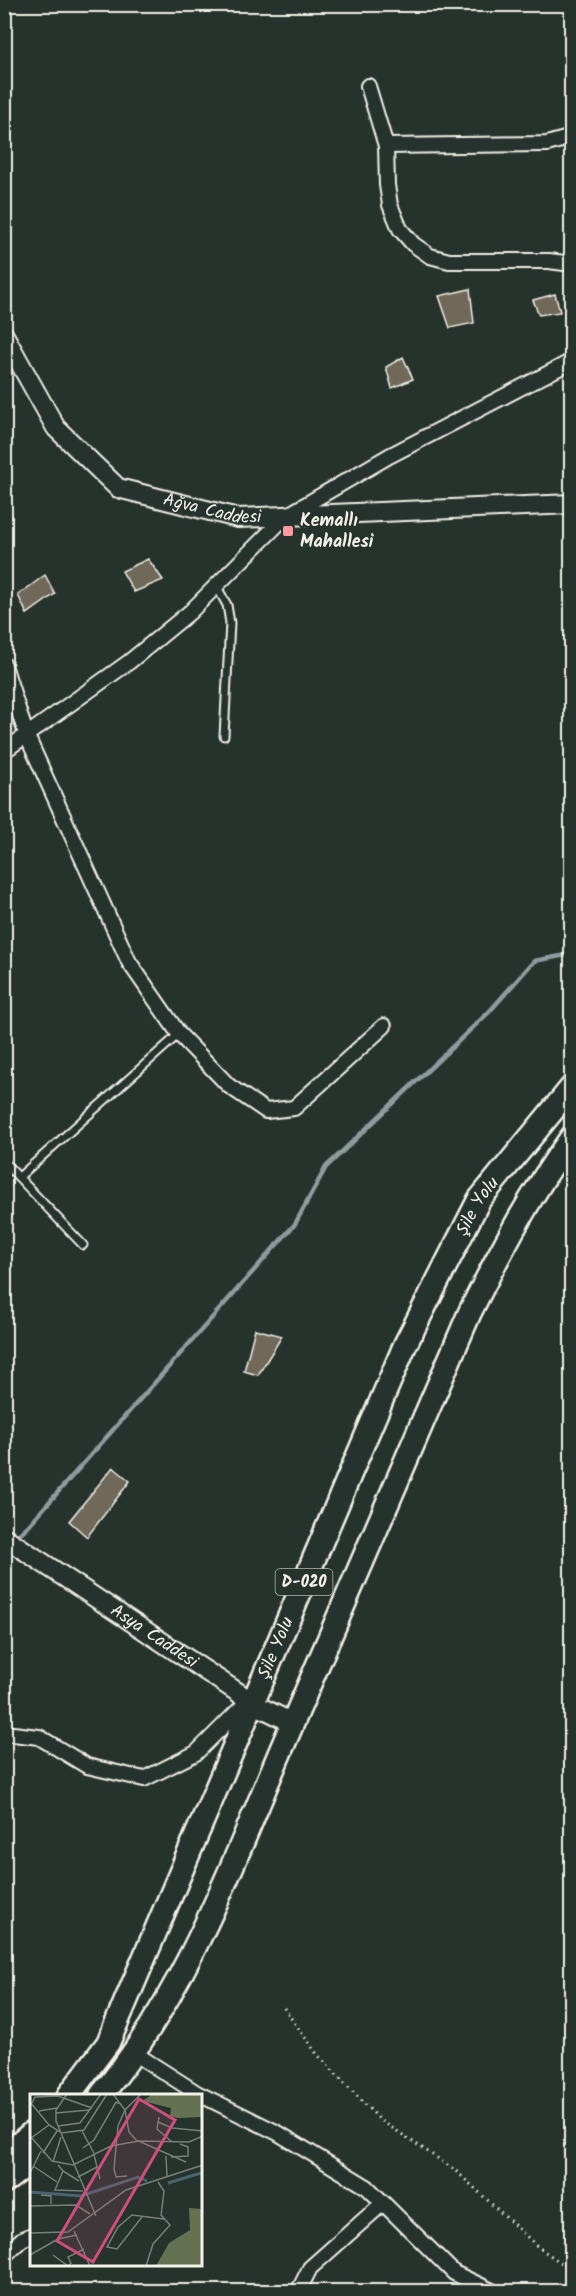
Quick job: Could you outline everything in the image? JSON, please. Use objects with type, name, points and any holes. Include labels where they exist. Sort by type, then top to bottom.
[{"type":"highway","name":"Şile Yolu","points":[[70,2094],[108,2043],[251,1701],[405,1345],[479,1200],[572,1087]]},
{"type":"highway","name":"D-020","points":[[102,2094],[134,2053],[182,1972],[231,1867],[470,1312],[496,1258],[572,1137]]},
{"type":"highway","points":[[4,2156],[30,2135]]},
{"type":"highway","points":[[4,2182],[30,2163]]},
{"type":"street","points":[[368,86],[386,146],[390,205],[400,229],[421,251],[449,261],[549,261],[572,264]]},
{"type":"street","points":[[386,146],[547,144],[572,137]]},
{"type":"street","name":"Ağva Caddesi","points":[[4,335],[56,428],[118,488],[238,518],[572,504]]},
{"type":"street","points":[[4,751],[129,662],[217,587],[286,516],[389,456],[572,361]]},
{"type":"street","points":[[4,665],[26,734],[129,962],[178,1034],[229,1086],[266,1111],[294,1108],[384,1026]]},
{"type":"street","name":"Asya Caddesi","points":[[11,1542],[251,1701],[293,1722]]},
{"type":"street","points":[[4,1732],[39,1737],[87,1766],[144,1779],[196,1753],[251,1701]]},
{"type":"street","points":[[134,2053],[196,2094]]},
{"type":"street","points":[[202,2097],[278,2133],[368,2187],[454,2273],[494,2292]]},
{"type":"street","points":[[298,2292],[310,2268],[383,2203]]},
{"type":"street","points":[[4,2256],[22,2239],[30,2236]]},
{"type":"lane","points":[[217,587],[227,605],[230,623],[224,736]]},
{"type":"lane","points":[[19,1177],[178,1034]]},
{"type":"lane","points":[[4,1162],[83,1245]]},
{"type":"path","points":[[284,2008],[317,2054],[379,2119],[455,2170],[538,2247],[572,2270]]},
{"type":"building","points":[[470,289],[474,323],[450,328],[439,296]]},
{"type":"building","points":[[555,294],[560,312],[539,315],[533,300]]},
{"type":"building","points":[[403,357],[413,379],[392,388],[386,367]]},
{"type":"building","points":[[148,559],[163,580],[134,592],[122,571]]},
{"type":"building","points":[[45,575],[55,594],[27,614],[18,595]]},
{"type":"building","points":[[255,1329],[282,1336],[258,1375],[244,1371]]},
{"type":"building","points":[[113,1467],[130,1481],[87,1537],[69,1521]]},
{"type":"waterway","points":[[15,1538],[295,1224],[326,1167],[489,1012],[534,961],[572,954]]},
{"type":"place","name":"Kemallı Mahallesi","points":[[288,531]]}]
